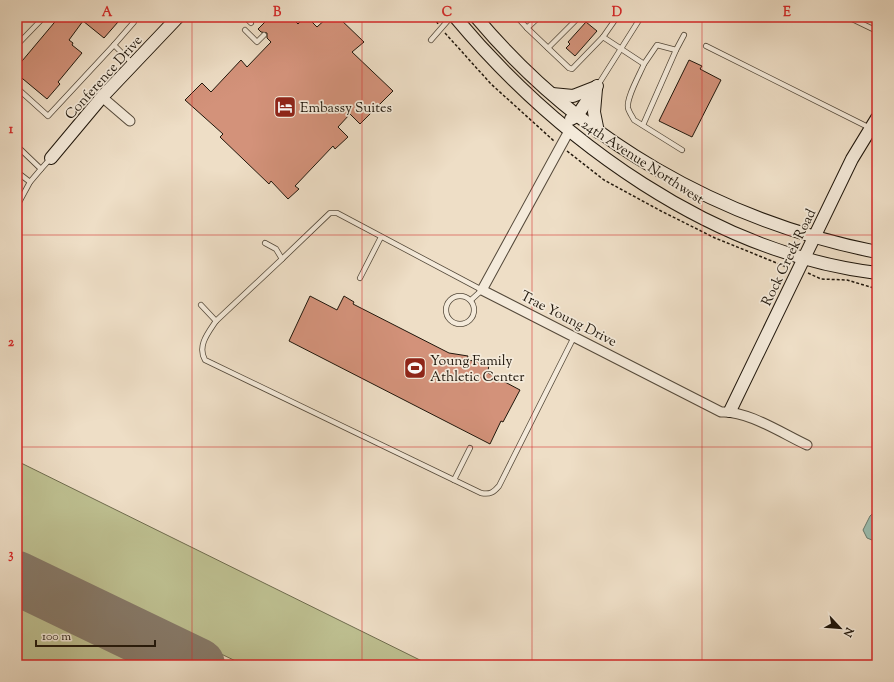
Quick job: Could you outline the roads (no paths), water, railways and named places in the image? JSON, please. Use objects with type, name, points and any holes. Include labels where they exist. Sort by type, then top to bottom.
[{"type":"main road","name":"24th Avenue Northwest","points":[[455,17],[479,46],[522,90],[569,130],[647,185],[699,216],[753,241],[804,258],[873,270]]},
{"type":"main road","name":"24th Avenue Northwest","points":[[476,17],[511,56],[551,94],[577,116],[632,156],[689,188],[763,221],[815,238],[877,252]]},
{"type":"main road","name":"Conference Drive","points":[[51,158],[102,97],[134,64],[170,20]]},
{"type":"main road","points":[[479,46],[508,65],[568,119],[572,119],[577,116],[597,86]]},
{"type":"main road","points":[[551,94],[573,96],[597,86]]},
{"type":"main road","points":[[597,86],[594,105],[598,132]]},
{"type":"main road","name":"Rock Creek Road","points":[[730,412],[852,159],[874,123]]},
{"type":"main road","points":[[569,130],[576,129],[583,131],[645,173],[689,188]]},
{"type":"street","points":[[102,97],[130,121]]},
{"type":"street","points":[[482,290],[569,130]]},
{"type":"street","name":"Trae Young Drive","points":[[482,290],[721,412],[730,412],[753,419],[807,445]]},
{"type":"lane","points":[[17,45],[44,17]]},
{"type":"lane","points":[[17,88],[48,116],[134,22],[130,17]]},
{"type":"lane","points":[[245,17],[251,23]]},
{"type":"lane","points":[[431,40],[451,17]]},
{"type":"lane","points":[[517,17],[548,48],[572,69],[603,37],[617,17]]},
{"type":"lane","points":[[527,28],[539,17]]},
{"type":"lane","points":[[548,48],[579,17]]},
{"type":"lane","points":[[597,86],[641,17]]},
{"type":"lane","points":[[848,17],[877,31]]},
{"type":"lane","points":[[245,30],[257,42],[264,35]]},
{"type":"lane","points":[[643,125],[684,35]]},
{"type":"lane","points":[[603,37],[644,64]]},
{"type":"lane","points":[[114,44],[134,64]]},
{"type":"lane","points":[[676,50],[657,45],[644,64],[628,100],[628,107],[634,120],[682,150]]},
{"type":"lane","points":[[706,46],[874,123]]},
{"type":"lane","points":[[17,146],[41,169]]},
{"type":"lane","points":[[17,206],[30,182],[51,158]]},
{"type":"lane","points":[[17,172],[30,182]]},
{"type":"lane","points":[[471,300],[482,290],[337,213],[330,213],[216,321],[203,345],[201,353],[205,360],[481,493],[487,494],[494,492],[499,486],[575,337]]},
{"type":"lane","points":[[360,278],[381,237]]},
{"type":"lane","points":[[265,243],[276,249],[282,258]]},
{"type":"lane","points":[[460,295],[471,300],[474,312],[470,320],[457,324],[449,320],[445,311],[451,298],[460,295]]},
{"type":"lane","points":[[202,305],[216,321]]},
{"type":"lane","points":[[454,480],[470,448]]},
{"type":"place","name":"Embassy Suites","points":[[285,107]]},
{"type":"place","name":"Young Family Athletic Center","points":[[415,368]]}]
